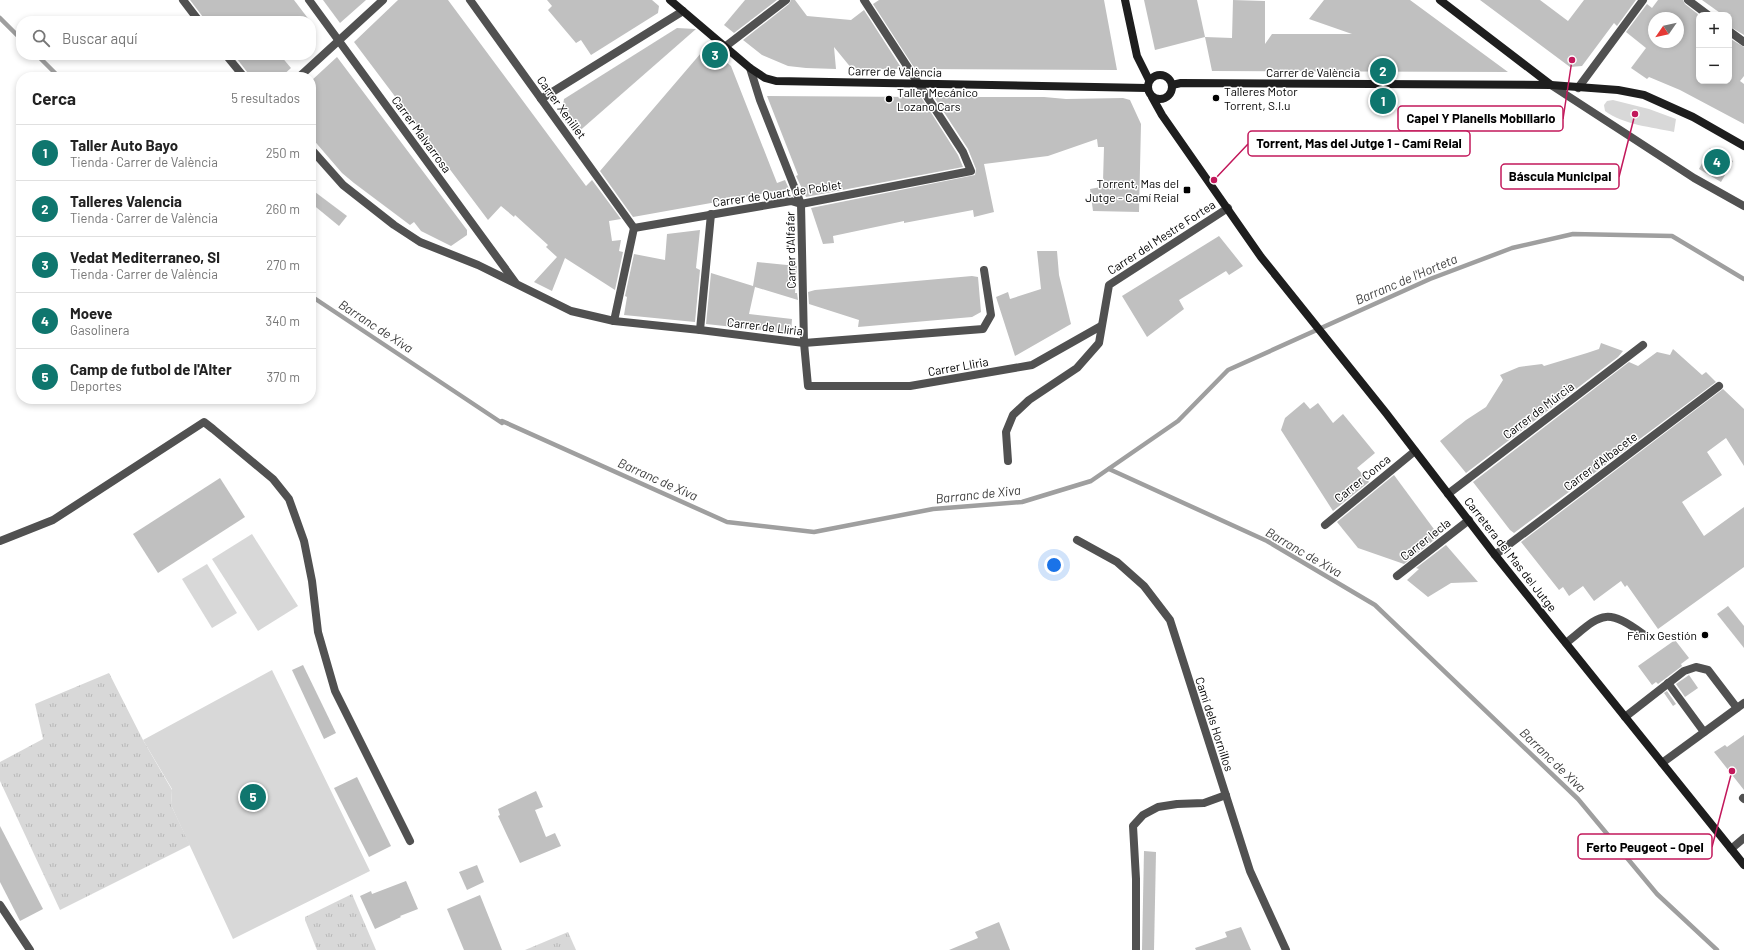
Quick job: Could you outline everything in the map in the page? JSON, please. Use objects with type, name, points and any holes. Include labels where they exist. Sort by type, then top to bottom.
[{"type":"street","points":[[183,0],[195,16]]},
{"type":"street","name":"Carrer Malvarrosa","points":[[309,0],[340,40],[515,282]]},
{"type":"street","points":[[305,72],[383,0]]},
{"type":"street","name":"Carrer Xenillet","points":[[470,0],[634,228]]},
{"type":"street","name":"Carrer de València","points":[[670,0],[726,46],[750,68],[765,78],[776,81],[1148,84]]},
{"type":"street","points":[[726,46],[786,0]]},
{"type":"street","points":[[864,0],[918,83]]},
{"type":"street","points":[[1125,0],[1137,56],[1152,97],[1159,99],[1166,98],[1171,92],[1172,85],[1169,79],[1162,75],[1155,75],[1148,84]]},
{"type":"street","points":[[1440,0],[1551,85],[1688,174],[1744,206]]},
{"type":"street","points":[[1578,88],[1643,0]]},
{"type":"street","points":[[1688,0],[1704,12]]},
{"type":"street","points":[[541,99],[683,11]]},
{"type":"street","points":[[1732,33],[1744,42]]},
{"type":"street","points":[[230,60],[240,72]]},
{"type":"street","name":"Carrer d'Alfafar","points":[[750,68],[760,100],[800,204],[804,343],[808,386]]},
{"type":"street","name":"Carrer de Quart de Poblet","points":[[634,228],[790,201],[800,204],[971,171],[963,152],[918,83]]},
{"type":"street","name":"Carrer de València","points":[[1172,85],[1551,85],[1618,90],[1644,96],[1693,117],[1744,146]]},
{"type":"street","name":"Carretera del Mas del Jutge","points":[[1152,97],[1162,115],[1228,208],[1260,257],[1386,413],[1495,554],[1744,865]]},
{"type":"street","name":"Carrer de Llíria","points":[[316,155],[343,185],[394,225],[420,242],[478,265],[571,311],[614,321],[804,343],[983,329],[991,314],[984,270]]},
{"type":"street","name":"Carrer del Mestre Fortea","points":[[1008,461],[1006,432],[1013,415],[1029,400],[1077,368],[1099,343],[1109,285],[1228,208]]},
{"type":"street","points":[[700,330],[710,214]]},
{"type":"street","points":[[614,321],[634,228]]},
{"type":"street","name":"Carrer Lliria","points":[[808,386],[910,386],[1032,365],[1102,326]]},
{"type":"street","name":"Carrer de Múrcia","points":[[1448,494],[1643,345]]},
{"type":"street","name":"Carrer d'Albacete","points":[[1495,554],[1719,386]]},
{"type":"street","points":[[0,541],[53,520],[204,422],[214,429],[273,478],[289,499],[304,540],[312,581],[318,632],[335,691],[410,841]]},
{"type":"street","name":"Carrer Conca","points":[[1325,525],[1415,451]]},
{"type":"street","name":"Carrer Iecla","points":[[1397,576],[1469,520]]},
{"type":"street","name":"Camí dels Hornillos","points":[[1076,540],[1117,562],[1144,586],[1170,620],[1250,871],[1286,950]]},
{"type":"street","points":[[1566,643],[1597,618],[1611,616],[1626,621],[1643,634]]},
{"type":"street","points":[[1625,716],[1684,671],[1696,667],[1708,670],[1737,708]]},
{"type":"street","points":[[1668,683],[1704,732]]},
{"type":"street","points":[[1662,763],[1744,703]]},
{"type":"street","points":[[1136,950],[1136,879],[1133,826],[1143,815],[1158,807],[1177,804],[1204,803],[1226,795]]},
{"type":"street","points":[[1731,849],[1744,838]]},
{"type":"street","points":[[0,905],[30,950]]},
{"type":"green space","points":[[1613,100],[1649,109],[1676,119],[1674,132],[1638,125],[1613,116],[1605,111],[1604,105],[1607,101]]},
{"type":"green space","points":[[252,534],[298,606],[258,631],[212,559]]},
{"type":"green space","points":[[207,564],[237,613],[212,628],[182,579]]},
{"type":"green space","points":[[272,670],[370,871],[233,939],[171,805],[172,789],[143,740]]},
{"type":"green space","points":[[109,673],[143,740],[172,790],[171,805],[190,845],[60,910],[0,781],[0,762],[43,739],[35,704]]},
{"type":"green space","points":[[352,894],[376,950],[317,950],[305,917]]},
{"type":"green space","points":[[568,932],[576,950],[525,950]]},
{"type":"building","points":[[190,0],[294,0],[306,16],[202,16]]},
{"type":"building","points":[[323,0],[366,0],[340,23]]},
{"type":"building","points":[[398,0],[448,0],[586,186],[592,180],[621,219],[609,221],[612,241],[621,240],[619,251],[623,252],[615,290],[565,258],[552,291],[534,282],[557,257],[546,247],[548,245],[515,215],[514,217],[501,206],[488,220],[354,42]]},
{"type":"building","points":[[547,0],[652,0],[659,6],[658,13],[591,55],[581,40],[576,43],[548,10],[552,6]]},
{"type":"building","points":[[745,0],[777,0],[734,33],[724,25]]},
{"type":"building","points":[[791,0],[795,0],[807,16],[851,20],[864,10],[902,69],[852,69],[834,47],[836,69],[788,66],[762,55],[743,40],[789,4]]},
{"type":"building","points":[[879,0],[1104,0],[1117,70],[915,69],[873,4]]},
{"type":"building","points":[[1144,0],[1197,0],[1205,37],[1155,50]]},
{"type":"building","points":[[1233,0],[1265,1],[1265,44],[1272,34],[1352,34],[1309,19],[1324,0],[1410,0],[1508,72],[1212,71],[1205,37],[1232,38]]},
{"type":"building","points":[[1480,0],[1540,0],[1568,21],[1584,0],[1636,0],[1617,26],[1614,23],[1582,66],[1570,67]]},
{"type":"building","points":[[1658,0],[1683,0],[1685,4],[1696,13],[1696,84],[1732,84],[1732,40],[1744,47],[1744,76],[1740,81],[1744,84],[1744,124],[1680,90],[1649,77],[1647,79],[1631,68],[1646,48],[1626,32],[1647,4],[1652,8]]},
{"type":"building","points":[[1702,0],[1744,0],[1744,35],[1732,28],[1732,12],[1719,12]]},
{"type":"building","points":[[677,28],[696,29],[576,134],[561,117],[564,99]]},
{"type":"building","points":[[707,46],[731,66],[777,183],[785,180],[789,189],[633,217],[600,171]]},
{"type":"building","points":[[337,57],[467,230],[467,235],[451,246],[421,231],[414,222],[410,225],[342,173],[316,143],[316,76]]},
{"type":"building","points":[[238,60],[284,60],[291,68],[287,72],[247,72]]},
{"type":"building","points":[[767,96],[921,97],[958,155],[963,167],[806,197],[796,176],[798,175]]},
{"type":"building","points":[[934,97],[1044,97],[1066,99],[1123,98],[1130,100],[1141,124],[1139,212],[1093,211],[1090,189],[1101,187],[1101,181],[1103,181],[1104,147],[1098,147],[1097,139],[1048,156],[984,164],[994,212],[974,217],[973,210],[904,223],[904,221],[833,236],[834,243],[823,244],[811,208],[975,175],[976,169],[968,149]]},
{"type":"building","points":[[1710,148],[1733,161],[1721,182],[1699,169]]},
{"type":"building","points":[[316,193],[347,216],[339,226],[316,207]]},
{"type":"building","points":[[700,230],[696,268],[700,270],[695,322],[624,315],[627,297],[625,296],[634,254],[665,260],[667,234]]},
{"type":"building","points":[[1219,236],[1243,266],[1229,275],[1226,271],[1179,300],[1184,309],[1147,337],[1122,296]]},
{"type":"building","points":[[1037,251],[1057,251],[1059,275],[1071,324],[1015,356],[996,297],[1008,292],[1010,299],[1041,289]]},
{"type":"building","points":[[757,262],[797,266],[795,293],[797,293],[798,300],[755,287],[749,314],[792,319],[791,333],[706,324],[711,273],[753,286]]},
{"type":"building","points":[[972,276],[978,277],[981,312],[972,317],[858,327],[859,320],[809,304],[808,292],[815,290]]},
{"type":"building","points":[[1601,343],[1623,351],[1618,357],[1466,473],[1440,441],[1466,420],[1486,407],[1503,380],[1500,375],[1519,367],[1542,364],[1544,366],[1587,353],[1599,349]]},
{"type":"building","points":[[1673,349],[1702,375],[1706,372],[1716,382],[1514,533],[1510,530],[1473,482],[1629,362],[1638,366],[1657,352],[1670,355]]},
{"type":"building","points":[[1723,389],[1744,409],[1744,466],[1726,438],[1707,452],[1722,475],[1682,502],[1704,536],[1744,507],[1744,567],[1658,629],[1627,585],[1625,587],[1621,581],[1594,601],[1583,586],[1569,596],[1563,587],[1559,590],[1521,542]]},
{"type":"building","points":[[1304,402],[1310,409],[1318,403],[1333,423],[1343,414],[1375,453],[1357,468],[1369,482],[1333,511],[1281,430],[1285,418]]},
{"type":"building","points":[[1394,475],[1439,536],[1404,564],[1358,548],[1337,522]]},
{"type":"building","points":[[220,478],[245,517],[158,573],[133,534]]},
{"type":"building","points":[[1446,545],[1478,582],[1451,583],[1428,597],[1407,580],[1419,569],[1416,568]]},
{"type":"building","points":[[1728,606],[1744,626],[1744,648],[1717,614]]},
{"type":"building","points":[[1675,640],[1689,658],[1681,664],[1682,666],[1658,684],[1656,682],[1652,685],[1638,666]]},
{"type":"building","points":[[303,665],[336,733],[324,739],[292,670]]},
{"type":"building","points":[[1689,675],[1698,688],[1685,697],[1676,684]]},
{"type":"building","points":[[1667,691],[1676,704],[1673,706],[1664,693]]},
{"type":"building","points":[[1744,735],[1744,790],[1714,752],[1725,745],[1727,747]]},
{"type":"building","points":[[357,777],[391,846],[369,857],[334,788]]},
{"type":"building","points":[[536,791],[543,807],[535,810],[546,837],[555,833],[561,846],[520,863],[498,816],[500,815],[498,809]]},
{"type":"building","points":[[0,826],[43,909],[20,921],[0,882]]},
{"type":"building","points":[[1144,851],[1156,852],[1154,950],[1142,950]]},
{"type":"building","points":[[477,865],[484,882],[467,890],[459,872]]},
{"type":"building","points":[[406,881],[418,909],[400,916],[401,917],[375,929],[360,896],[371,891],[372,894]]},
{"type":"building","points":[[480,895],[502,950],[464,950],[447,909]]},
{"type":"building","points":[[999,922],[1010,950],[949,950],[978,938],[975,932]]},
{"type":"building","points":[[1241,927],[1251,950],[1196,950],[1195,948],[1227,937],[1225,932]]},
{"type":"waterway","name":"Barranc de Xiva","points":[[0,18],[16,34]]},
{"type":"waterway","name":"Barranc de Xiva","points":[[42,60],[54,72]]},
{"type":"waterway","name":"Barranc de Xiva","points":[[316,299],[502,423],[502,421],[727,522],[814,532],[933,509],[1022,502],[1091,481],[1178,421],[1228,370],[1430,279],[1512,248],[1573,234],[1672,236],[1744,279]]},
{"type":"waterway","name":"Barranc de Xiva","points":[[1109,469],[1267,541],[1375,605],[1578,799],[1657,894],[1717,950]]},
{"type":"place","name":"Vedat Mediterraneo, Sl","points":[[715,55]]},
{"type":"place","name":"Capel Y Planells Mobiliario","points":[[1572,60]]},
{"type":"place","name":"Talleres Valencia","points":[[1383,71]]},
{"type":"place","name":"Talleres Motor Torrent, S.l.u","points":[[1216,98]]},
{"type":"place","name":"Taller Mecánico Lozano Cars","points":[[889,99]]},
{"type":"place","name":"Taller Auto Bayo","points":[[1383,101]]},
{"type":"place","name":"Báscula Municipal","points":[[1635,114]]},
{"type":"place","name":"Moeve","points":[[1717,162]]},
{"type":"place","name":"Torrent, Mas del Jutge 1 - Camí Reial","points":[[1214,180]]},
{"type":"place","name":"Torrent, Mas del Jutge - Camí Reial","points":[[1187,190]]},
{"type":"place","name":"Fénix Gestión","points":[[1705,635]]},
{"type":"place","name":"Ferto Peugeot - Opel","points":[[1732,771]]},
{"type":"place","name":"Camp de futbol de l'Alter","points":[[253,797]]},
{"type":"water label","name":"Barranc de l'Horteta","points":[[1406,279]]}]
